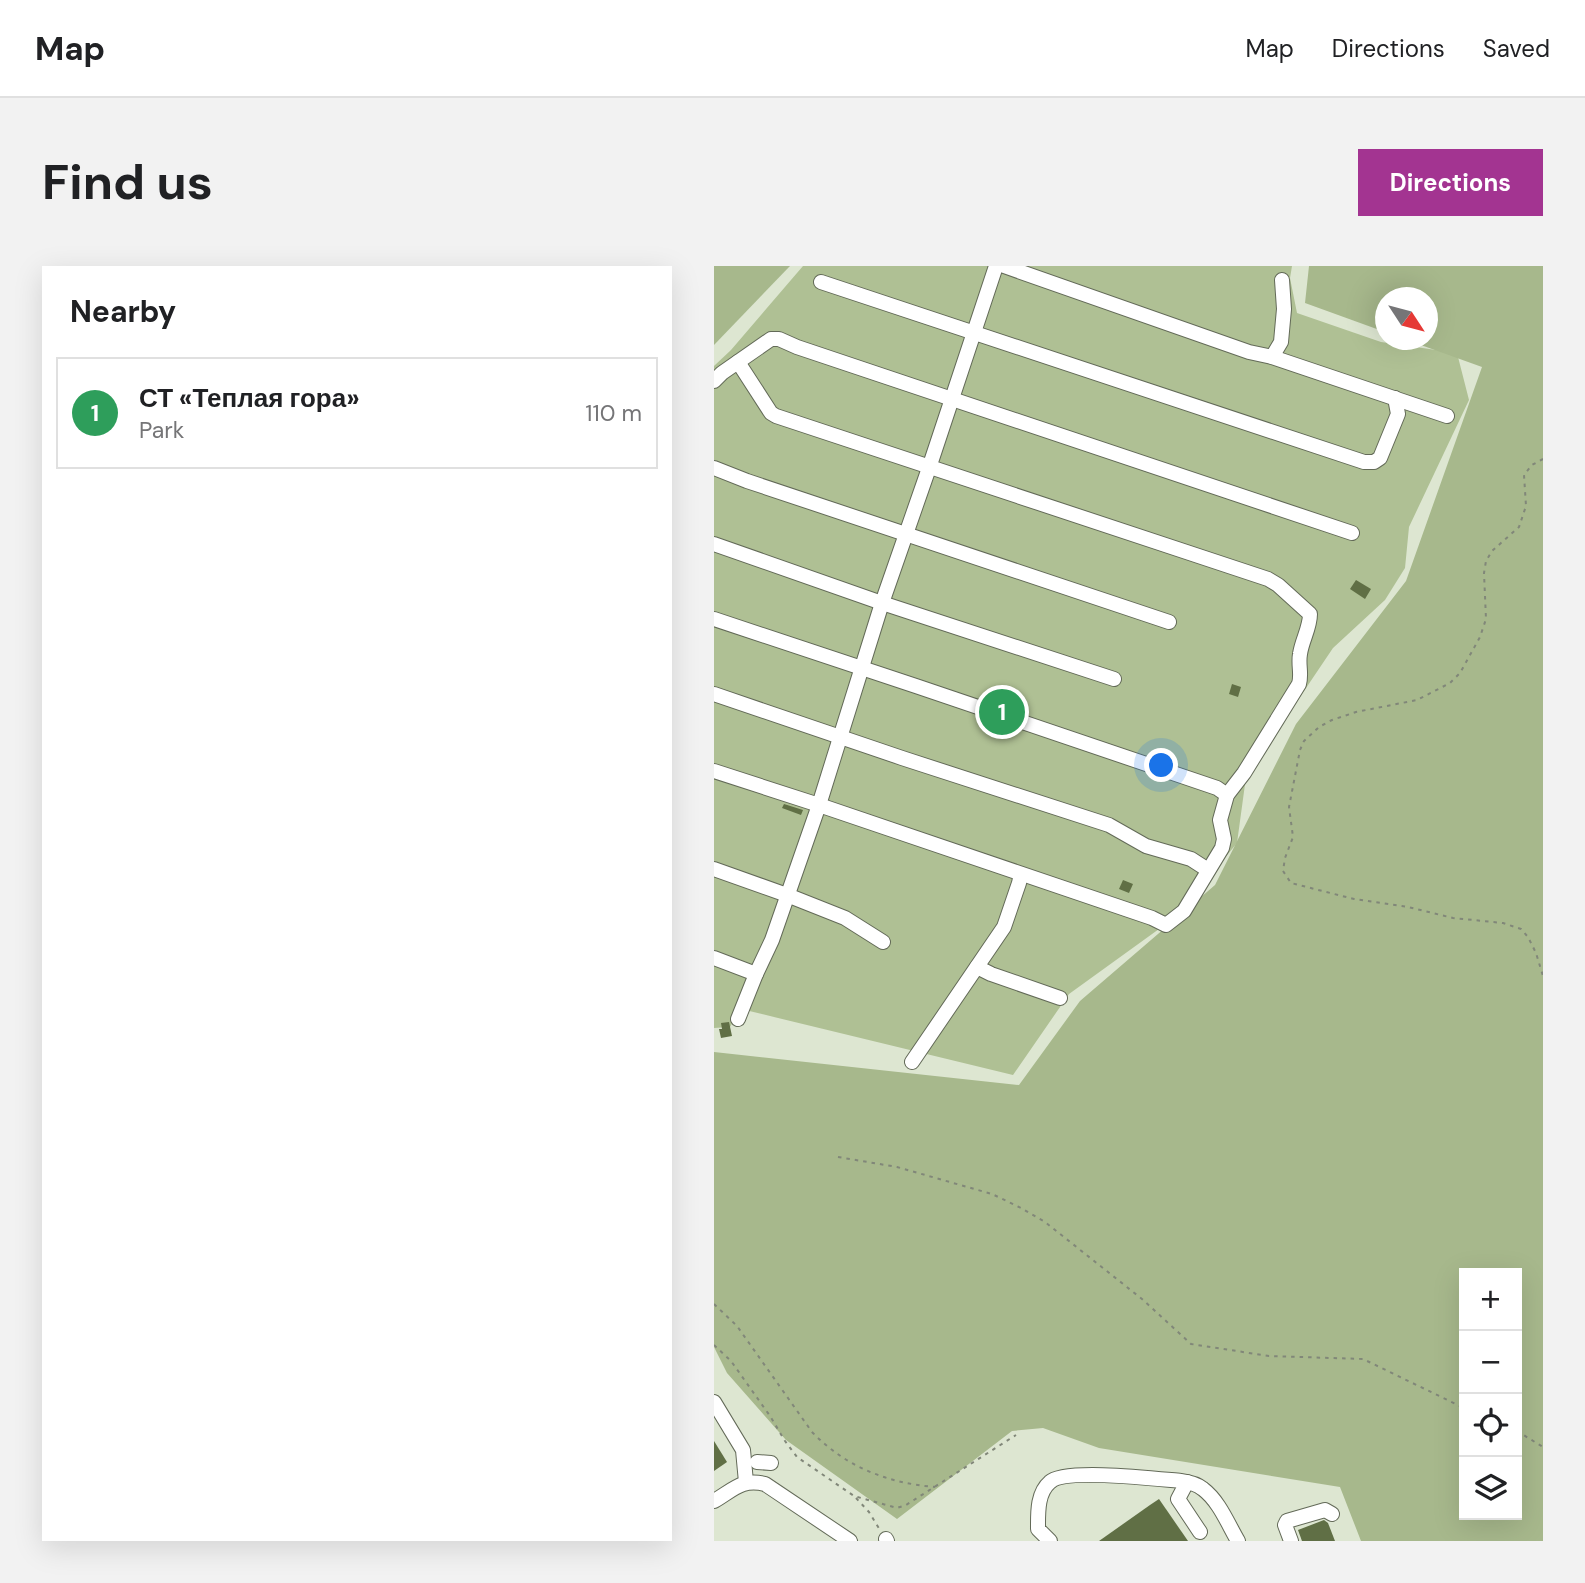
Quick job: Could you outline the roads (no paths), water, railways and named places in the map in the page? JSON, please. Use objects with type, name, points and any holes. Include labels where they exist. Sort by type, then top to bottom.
[{"type":"street","points":[[738,1019],[772,940],[819,805],[882,603],[996,266]]},
{"type":"street","points":[[1004,266],[1249,352],[1272,357],[1447,416]]},
{"type":"street","points":[[1272,357],[1281,342],[1284,309],[1282,280]]},
{"type":"street","points":[[821,282],[1364,462],[1374,462],[1380,458],[1398,414],[1395,398]]},
{"type":"street","points":[[714,381],[771,339],[779,339],[1352,533]]},
{"type":"street","points":[[714,771],[1152,918],[1166,926],[1184,911],[1222,848],[1224,839],[1220,820],[1227,795],[1244,773],[1299,684],[1300,652],[1310,622],[1310,614],[1268,579],[776,416],[771,413],[737,362]]},
{"type":"street","points":[[714,468],[1169,622]]},
{"type":"street","points":[[714,544],[882,603],[1114,679]]},
{"type":"street","points":[[714,620],[862,667],[1217,788],[1227,795]]},
{"type":"street","points":[[714,694],[1109,825],[1146,846],[1191,859],[1208,870]]},
{"type":"street","points":[[714,869],[845,918],[883,942]]},
{"type":"street","points":[[912,1062],[1004,926],[1021,874]]},
{"type":"street","points":[[714,958],[757,974]]},
{"type":"street","points":[[977,967],[1060,998]]},
{"type":"street","points":[[714,1402],[743,1450],[746,1482]]},
{"type":"street","points":[[1050,1541],[1034,1535],[1043,1492],[1049,1482],[1056,1478],[1078,1475],[1188,1482],[1201,1487],[1214,1500],[1238,1541]]},
{"type":"street","points":[[714,1501],[746,1482],[765,1483],[850,1541]]},
{"type":"street","points":[[1188,1482],[1178,1499],[1200,1532]]},
{"type":"street","points":[[1291,1541],[1285,1525],[1287,1521],[1325,1510],[1332,1514]]},
{"type":"place","name":"СТ «Теплая гора»","points":[[1002,712]]}]
